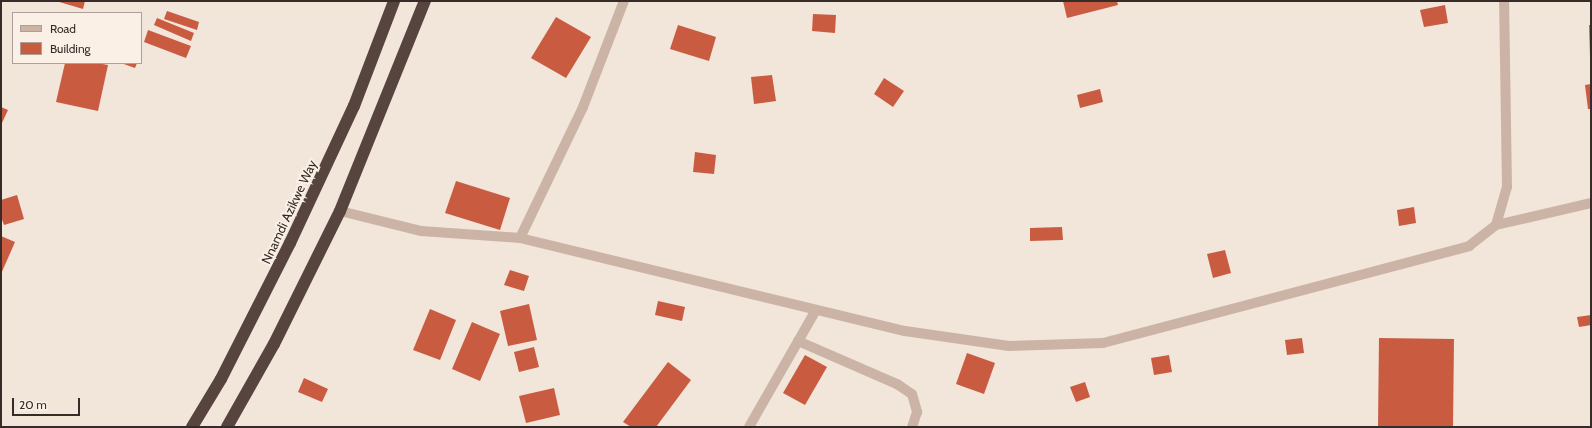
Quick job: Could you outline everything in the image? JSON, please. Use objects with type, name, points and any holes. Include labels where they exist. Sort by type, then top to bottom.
[{"type":"highway","name":"Nnamdi Azikwe Way","points":[[192,427],[221,379],[290,243],[354,106],[394,1]]},
{"type":"highway","points":[[227,427],[274,344],[340,211],[425,1]]},
{"type":"street","points":[[520,238],[582,107],[624,1]]},
{"type":"street","points":[[1496,225],[1507,187],[1504,1]]},
{"type":"street","points":[[340,211],[421,231],[520,238],[905,331],[1009,346],[1103,343],[1469,246],[1496,225],[1591,203]]},
{"type":"street","points":[[749,427],[816,310]]},
{"type":"street","points":[[798,341],[897,384],[912,394],[917,412],[912,427]]},
{"type":"building","points":[[56,1],[85,1],[83,9]]},
{"type":"building","points":[[1063,1],[1117,1],[1118,5],[1067,18]]},
{"type":"building","points":[[1445,5],[1448,23],[1424,27],[1420,10]]},
{"type":"building","points":[[167,11],[199,22],[197,30],[164,19]]},
{"type":"building","points":[[813,14],[836,15],[835,33],[812,31]]},
{"type":"building","points":[[556,17],[591,37],[566,78],[531,58]]},
{"type":"building","points":[[157,18],[194,33],[191,41],[154,25]]},
{"type":"building","points":[[678,25],[716,37],[709,61],[670,49]]},
{"type":"building","points":[[1589,25],[1591,25],[1590,57]]},
{"type":"building","points":[[148,30],[191,46],[186,58],[144,42]]},
{"type":"building","points":[[65,64],[108,65],[98,111],[56,102]]},
{"type":"building","points":[[124,64],[137,64],[135,68]]},
{"type":"building","points":[[772,75],[776,101],[754,104],[751,77]]},
{"type":"building","points":[[884,78],[904,91],[893,107],[874,94]]},
{"type":"building","points":[[1591,84],[1591,109],[1588,109],[1585,85]]},
{"type":"building","points":[[1100,89],[1103,102],[1080,108],[1077,95]]},
{"type":"building","points":[[1,107],[8,110],[1,125]]},
{"type":"building","points":[[695,152],[716,155],[714,174],[693,172]]},
{"type":"building","points":[[456,181],[510,198],[500,230],[445,213]]},
{"type":"building","points":[[17,195],[24,219],[4,225],[1,217],[1,200]]},
{"type":"building","points":[[1414,207],[1416,223],[1399,226],[1397,210]]},
{"type":"building","points":[[1062,227],[1063,240],[1030,241],[1030,228]]},
{"type":"building","points":[[1,236],[15,242],[1,274]]},
{"type":"building","points":[[1225,250],[1231,273],[1213,278],[1207,254]]},
{"type":"building","points":[[510,270],[529,276],[524,291],[504,285]]},
{"type":"building","points":[[658,301],[685,307],[682,321],[655,315]]},
{"type":"building","points":[[529,304],[537,340],[508,346],[500,311]]},
{"type":"building","points":[[430,309],[456,320],[440,360],[413,350]]},
{"type":"building","points":[[1591,315],[1591,325],[1579,327],[1577,317]]},
{"type":"building","points":[[472,322],[500,334],[480,381],[452,369]]},
{"type":"building","points":[[1302,338],[1304,353],[1287,355],[1285,340]]},
{"type":"building","points":[[1379,338],[1454,339],[1453,427],[1378,427]]},
{"type":"building","points":[[534,347],[539,367],[519,372],[514,352]]},
{"type":"building","points":[[967,353],[995,363],[984,394],[956,384]]},
{"type":"building","points":[[805,355],[827,367],[805,405],[783,393]]},
{"type":"building","points":[[1169,355],[1172,372],[1154,375],[1151,358]]},
{"type":"building","points":[[668,362],[691,380],[656,427],[631,427],[623,422]]},
{"type":"building","points":[[304,378],[328,389],[322,402],[298,392]]},
{"type":"building","points":[[1085,382],[1090,397],[1076,402],[1070,387]]},
{"type":"building","points":[[554,388],[560,415],[526,423],[519,396]]}]
